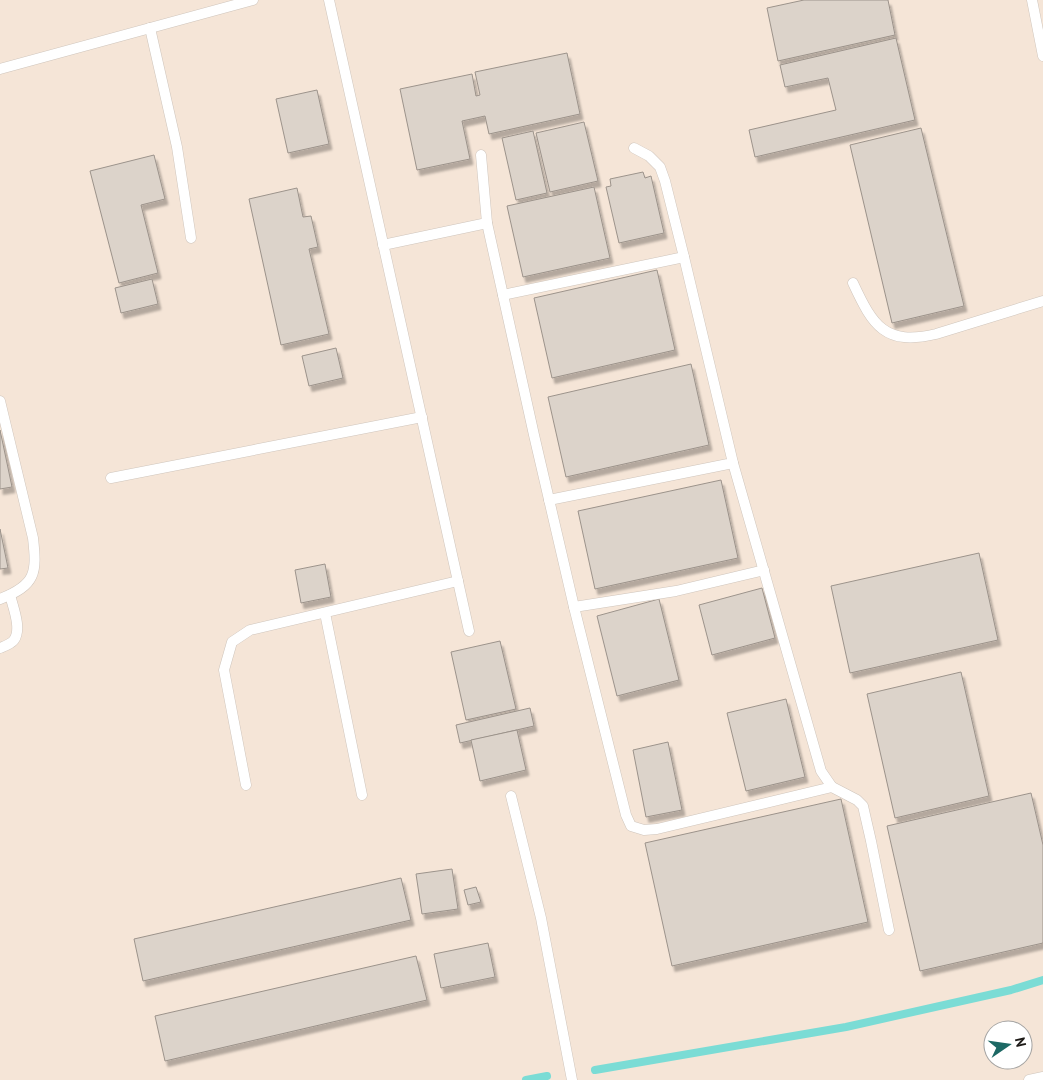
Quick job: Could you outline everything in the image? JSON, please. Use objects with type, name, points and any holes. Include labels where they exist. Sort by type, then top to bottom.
[{"type":"lane","points":[[0,69],[253,0]]},
{"type":"lane","points":[[329,0],[469,631]]},
{"type":"lane","points":[[1032,0],[1043,56]]},
{"type":"lane","points":[[150,28],[177,147],[191,238]]},
{"type":"lane","points":[[634,148],[649,156],[660,167],[666,181],[733,463],[821,771],[832,786],[857,800],[862,806],[889,930]]},
{"type":"lane","points":[[481,155],[487,223],[503,295],[574,607],[626,815],[631,826],[644,830],[657,829],[832,786]]},
{"type":"lane","points":[[384,245],[487,223]]},
{"type":"lane","points":[[503,295],[684,257]]},
{"type":"lane","points":[[853,283],[864,306],[876,322],[891,335],[899,337],[923,337],[936,334],[1043,301]]},
{"type":"lane","points":[[0,401],[33,538],[35,559],[33,574],[27,585],[17,592],[0,599]]},
{"type":"lane","points":[[111,478],[422,418]]},
{"type":"lane","points":[[549,500],[733,463]]},
{"type":"lane","points":[[574,607],[676,591],[764,570]]},
{"type":"lane","points":[[246,785],[224,670],[232,642],[250,630],[458,581]]},
{"type":"lane","points":[[0,648],[14,640],[17,633],[10,595]]},
{"type":"lane","points":[[325,613],[362,794]]},
{"type":"lane","points":[[511,796],[541,918],[572,1080]]},
{"type":"lane","points":[[1029,1080],[1043,1076]]},
{"type":"shaded area","points":[[0,0],[1043,0],[1043,1080],[0,1080]]},
{"type":"building","points":[[804,0],[888,0],[895,35],[778,61],[767,8]]},
{"type":"building","points":[[896,38],[915,120],[755,157],[749,130],[836,110],[828,78],[785,87],[780,65]]},
{"type":"building","points":[[567,53],[580,114],[489,134],[485,116],[462,121],[470,159],[417,170],[400,89],[472,74],[476,96],[480,95],[475,72]]},
{"type":"building","points":[[317,90],[329,144],[288,153],[276,99]]},
{"type":"building","points":[[584,122],[598,181],[550,192],[536,133]]},
{"type":"building","points":[[921,128],[964,306],[892,323],[850,145]]},
{"type":"building","points":[[533,131],[547,193],[516,200],[502,138]]},
{"type":"building","points":[[154,155],[165,199],[141,205],[158,273],[119,283],[90,171]]},
{"type":"building","points":[[643,172],[645,178],[651,176],[664,233],[619,243],[606,187],[611,186],[610,179]]},
{"type":"building","points":[[594,187],[610,258],[523,277],[507,206]]},
{"type":"building","points":[[297,188],[303,217],[311,216],[318,247],[309,249],[329,334],[281,345],[249,199]]},
{"type":"building","points":[[657,270],[675,350],[552,378],[534,298]]},
{"type":"building","points":[[152,279],[158,304],[121,313],[115,288]]},
{"type":"building","points":[[336,348],[343,378],[309,386],[302,356]]},
{"type":"building","points":[[691,364],[709,445],[566,477],[548,397]]},
{"type":"building","points":[[0,430],[12,487],[0,489]]},
{"type":"building","points":[[721,480],[738,558],[595,589],[578,511]]},
{"type":"building","points":[[0,529],[8,568],[0,569]]},
{"type":"building","points":[[979,553],[998,640],[850,673],[831,586]]},
{"type":"building","points":[[325,564],[331,597],[301,603],[295,570]]},
{"type":"building","points":[[762,588],[775,638],[712,655],[699,605]]},
{"type":"building","points":[[659,599],[679,680],[617,696],[597,616]]},
{"type":"building","points":[[500,641],[516,709],[466,720],[451,652]]},
{"type":"building","points":[[961,672],[989,796],[895,818],[867,694]]},
{"type":"building","points":[[786,699],[805,777],[746,791],[727,713]]},
{"type":"building","points":[[530,708],[534,726],[460,743],[456,725]]},
{"type":"building","points":[[517,730],[526,770],[480,781],[471,740]]},
{"type":"building","points":[[668,742],[682,810],[646,817],[633,750]]},
{"type":"building","points":[[1031,793],[1043,845],[1043,943],[920,971],[887,826]]},
{"type":"building","points":[[841,799],[868,922],[672,966],[645,843]]},
{"type":"building","points":[[452,869],[458,909],[422,914],[416,874]]},
{"type":"building","points":[[401,878],[411,920],[143,981],[134,939]]},
{"type":"building","points":[[476,887],[481,902],[468,905],[464,890]]},
{"type":"building","points":[[488,943],[495,977],[441,988],[434,954]]},
{"type":"building","points":[[416,956],[427,1000],[165,1061],[155,1016]]},
{"type":"waterway","points":[[595,1070],[846,1027],[1011,990],[1043,980]]},
{"type":"waterway","points":[[526,1080],[547,1076]]}]
